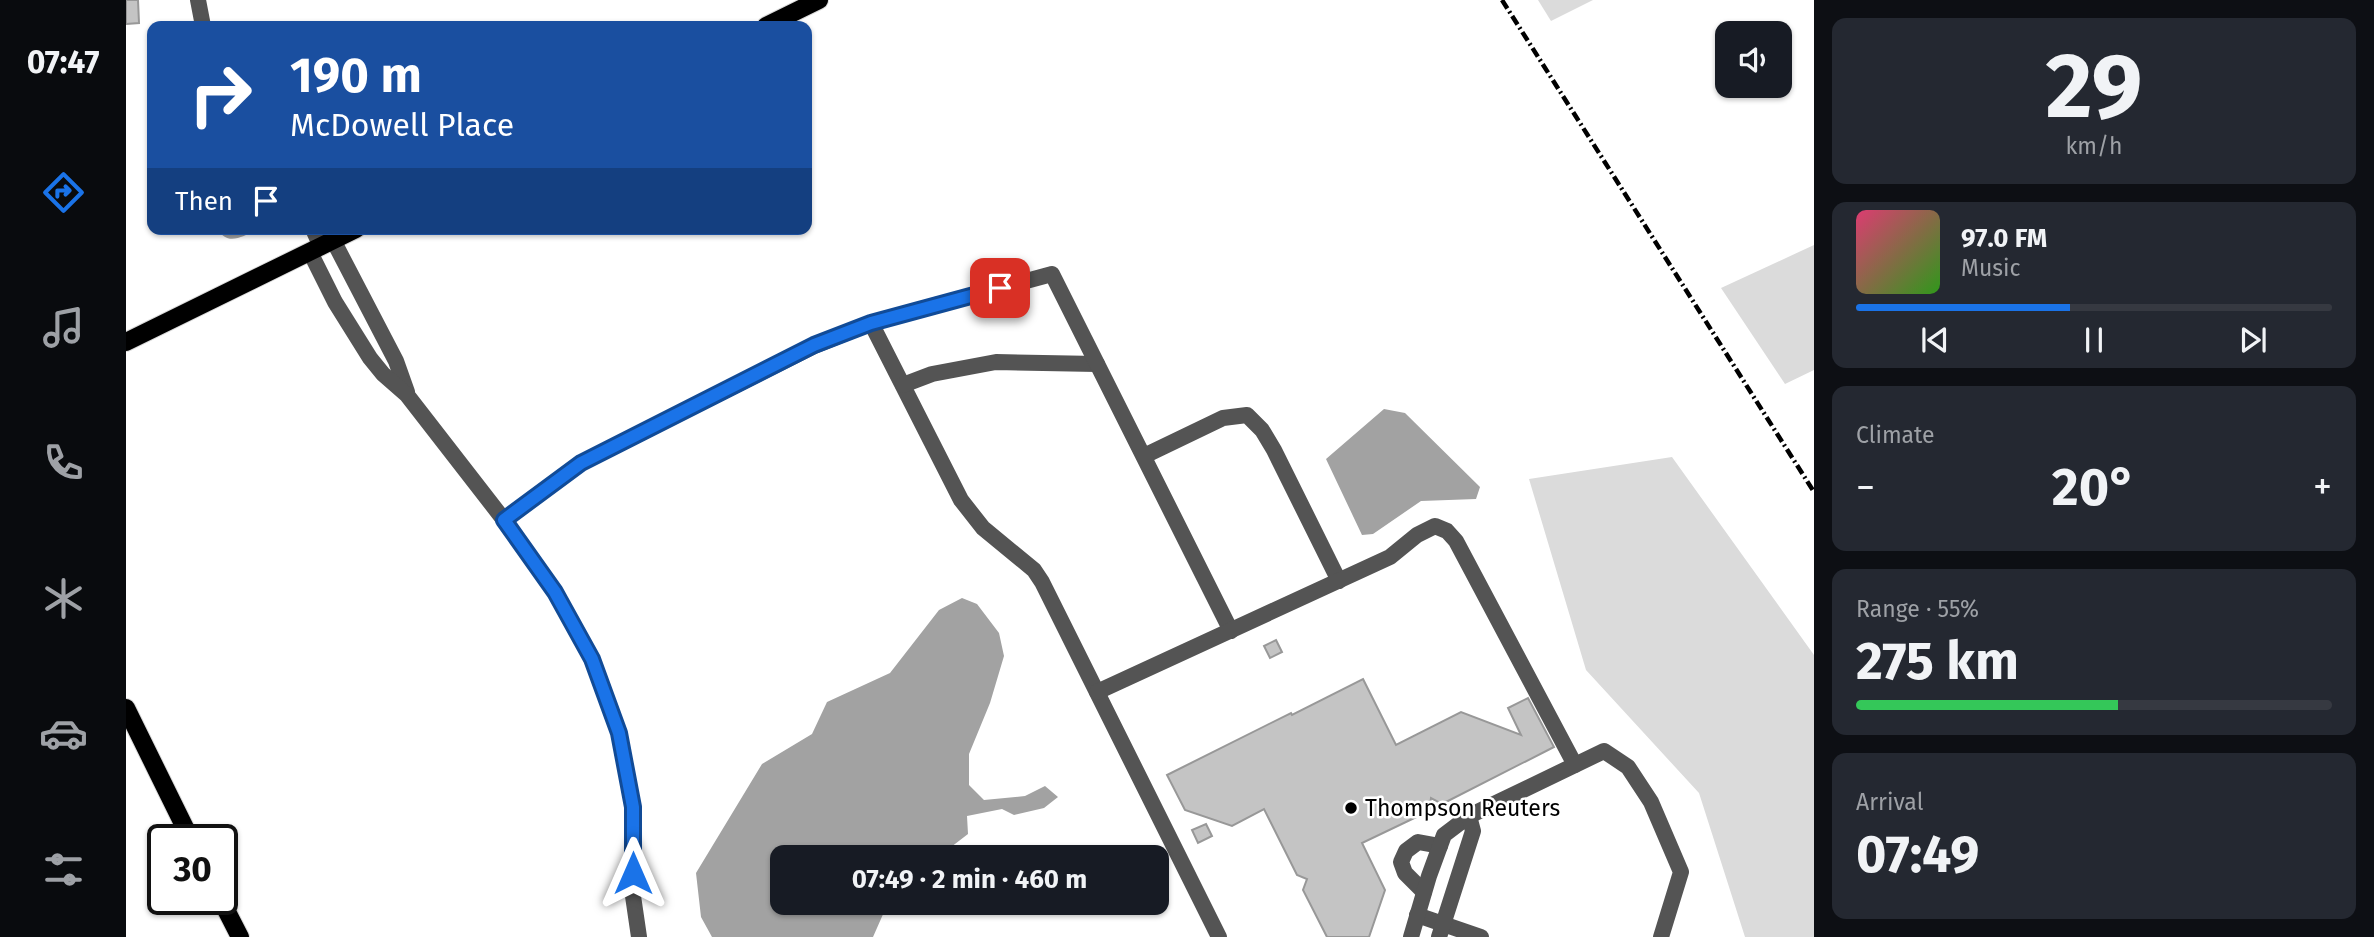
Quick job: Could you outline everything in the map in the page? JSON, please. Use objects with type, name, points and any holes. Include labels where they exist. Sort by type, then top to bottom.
[{"type":"main road","points":[[776,21],[819,0]]},
{"type":"main road","points":[[126,342],[344,235]]},
{"type":"main road","points":[[126,708],[183,824]]},
{"type":"main road","points":[[229,915],[240,937]]},
{"type":"street","points":[[198,0],[202,21]]},
{"type":"street","points":[[316,235],[396,361],[407,395]]},
{"type":"street","points":[[322,246],[335,302],[370,358],[383,374],[407,395],[504,520],[555,592],[592,659],[619,733],[633,807],[633,896],[639,937]]},
{"type":"street","points":[[504,520],[581,463],[814,345],[871,323],[1052,274],[1231,631]]},
{"type":"street","points":[[871,323],[961,500],[983,528],[1034,570],[1219,937]]},
{"type":"street","points":[[904,385],[932,374],[996,362],[1097,364]]},
{"type":"street","points":[[1144,456],[1223,418],[1247,415],[1262,430],[1274,450],[1339,581]]},
{"type":"street","points":[[1097,692],[1390,557],[1435,526],[1447,531],[1456,541],[1575,765]]},
{"type":"street","points":[[1411,937],[1444,835],[1469,816],[1604,751],[1628,767],[1651,802],[1681,872],[1661,937]]},
{"type":"street","points":[[1442,931],[1473,831],[1469,816]]},
{"type":"street","points":[[1424,892],[1405,873],[1401,862],[1406,851],[1418,842],[1462,867]]},
{"type":"street","points":[[1417,915],[1442,931],[1481,937]]},
{"type":"shaded area","points":[[1538,0],[1593,0],[1551,21]]},
{"type":"shaded area","points":[[223,235],[246,235],[231,239]]},
{"type":"shaded area","points":[[1814,245],[1814,370],[1785,384],[1721,288]]},
{"type":"shaded area","points":[[1384,409],[1405,413],[1480,487],[1476,499],[1421,501],[1373,534],[1362,535],[1326,459]]},
{"type":"shaded area","points":[[1672,457],[1814,655],[1814,937],[1745,937],[1699,793],[1586,670],[1529,479]]},
{"type":"shaded area","points":[[962,598],[977,604],[999,633],[1004,656],[990,703],[969,754],[969,785],[984,800],[1025,796],[1045,786],[1058,797],[1044,808],[1014,815],[1002,809],[967,816],[968,834],[954,845],[770,845],[770,915],[883,915],[873,937],[712,937],[701,917],[696,873],[762,764],[812,734],[827,702],[890,673],[939,610]]},
{"type":"building","points":[[126,0],[138,0],[139,23],[126,24]]},
{"type":"building","points":[[1276,640],[1282,652],[1270,658],[1264,646]]},
{"type":"building","name":"Thompson Reuters","points":[[1363,679],[1396,745],[1461,712],[1521,735],[1508,708],[1528,698],[1554,747],[1442,804],[1431,798],[1429,811],[1362,843],[1385,890],[1369,937],[1327,937],[1303,890],[1307,879],[1297,875],[1264,809],[1232,826],[1185,810],[1167,775]]},
{"type":"building","points":[[1206,824],[1212,836],[1198,843],[1192,830]]},
{"type":"railway","points":[[1502,0],[1814,492]]},
{"type":"place","name":"Thompson Reuters","points":[[1351,808]]},
{"type":"route","points":[[633,873],[633,807],[619,733],[592,659],[555,592],[504,520],[581,463],[814,345],[871,323],[1000,288]]}]
